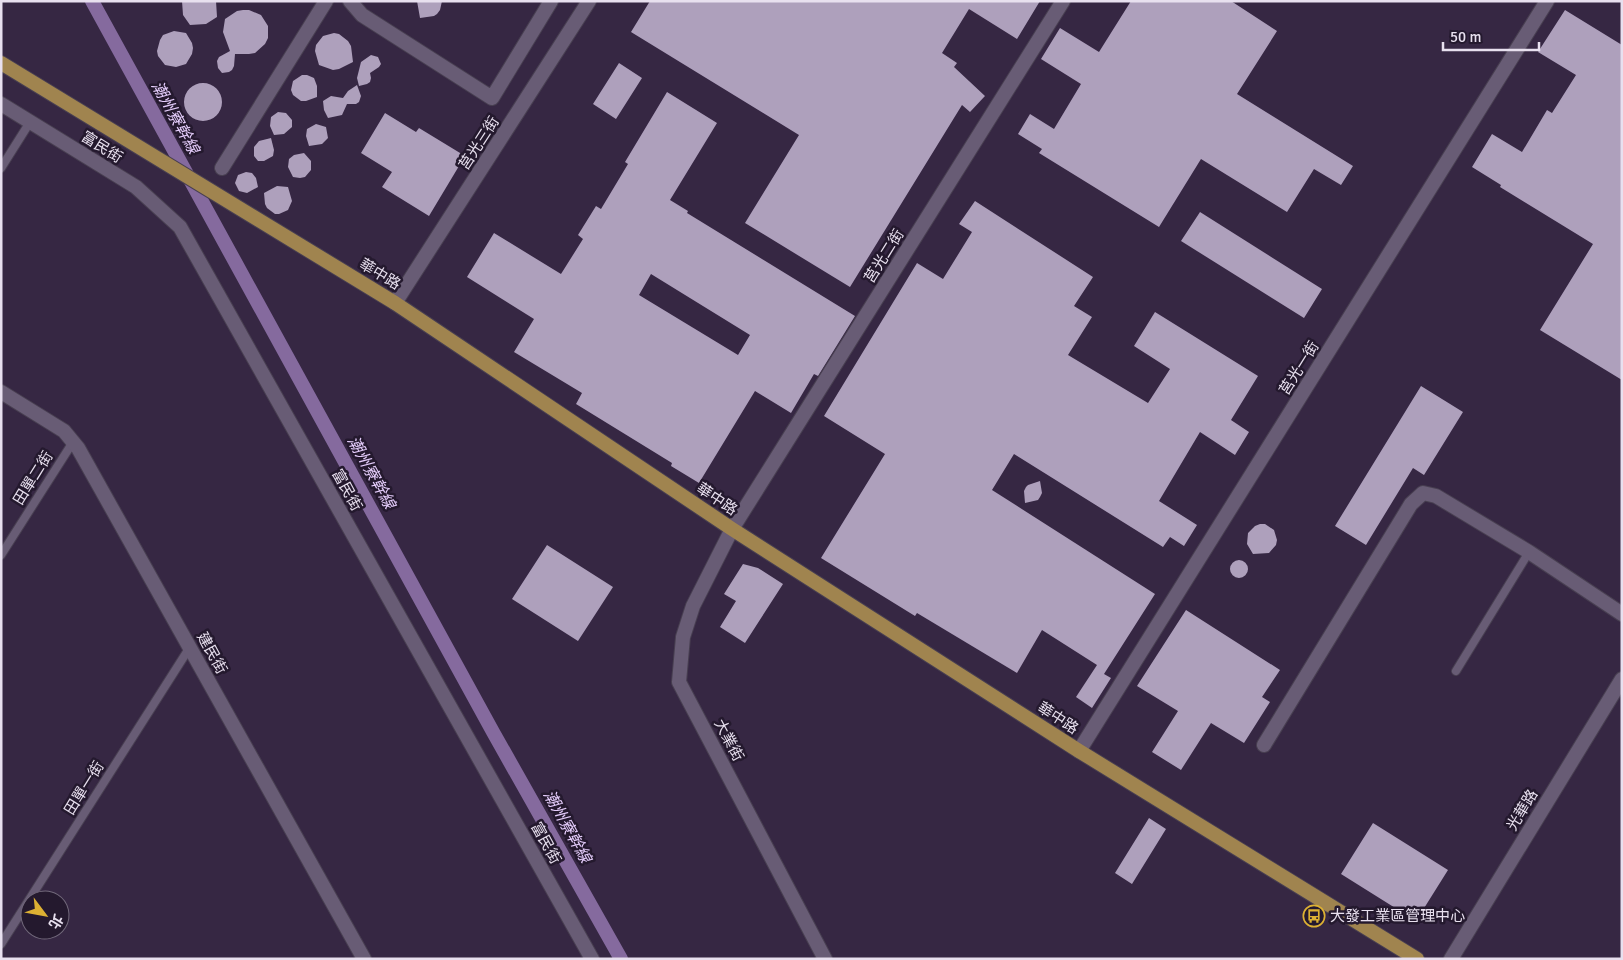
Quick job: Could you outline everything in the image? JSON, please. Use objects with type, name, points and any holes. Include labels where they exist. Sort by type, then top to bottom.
[{"type":"main road","name":"華中路","points":[[1,63],[395,303],[732,529],[1079,751],[1417,959]]},
{"type":"street","points":[[222,168],[326,1]]},
{"type":"street","points":[[350,1],[362,15],[492,98],[551,1]]},
{"type":"street","name":"莒光三街","points":[[395,303],[589,1]]},
{"type":"street","name":"莒光二街","points":[[732,529],[1063,1]]},
{"type":"street","name":"莒光一街","points":[[1079,751],[1547,1]]},
{"type":"street","name":"富民街","points":[[1,104],[136,187],[180,227],[592,959]]},
{"type":"street","name":"建民街","points":[[1,392],[64,431],[78,448],[364,959]]},
{"type":"street","points":[[1264,745],[1412,504],[1424,493],[1436,496],[1529,552],[1622,614]]},
{"type":"street","name":"大業街","points":[[732,529],[693,606],[683,637],[679,682],[825,959]]},
{"type":"street","name":"光華路","points":[[1451,959],[1622,679]]},
{"type":"lane","points":[[1,168],[30,122]]},
{"type":"lane","name":"田單二街","points":[[1,555],[73,442]]},
{"type":"lane","points":[[1456,671],[1529,552]]},
{"type":"lane","name":"田單一街","points":[[1,944],[190,647]]},
{"type":"shaded area","points":[[1,1],[1622,1],[1622,959],[1,959]]},
{"type":"building","points":[[182,1],[216,1],[217,17],[206,24],[190,25],[183,15]]},
{"type":"building","points":[[417,1],[442,1],[437,14],[420,18]]},
{"type":"building","points":[[650,1],[1040,1],[1017,39],[969,9],[942,53],[957,63],[954,67],[985,96],[970,112],[962,105],[850,287],[745,223],[799,135],[631,32]]},
{"type":"building","points":[[1131,1],[1231,1],[1277,31],[1237,94],[1353,166],[1341,185],[1314,169],[1287,212],[1201,159],[1159,227],[1039,153],[1042,149],[1018,134],[1030,114],[1054,129],[1081,84],[1041,59],[1060,28],[1099,52]]},
{"type":"building","points":[[249,10],[261,15],[268,26],[268,38],[265,44],[255,53],[235,54],[232,70],[222,73],[218,68],[217,61],[219,57],[230,51],[223,32],[225,19],[237,11]]},
{"type":"building","points":[[1565,10],[1622,45],[1622,380],[1540,330],[1593,244],[1500,187],[1501,185],[1472,167],[1492,134],[1522,152],[1547,110],[1552,113],[1576,75],[1538,52]]},
{"type":"building","points":[[174,31],[186,33],[193,48],[186,64],[176,67],[165,65],[158,56],[157,51],[163,35]]},
{"type":"building","points":[[334,33],[339,34],[348,41],[351,46],[353,62],[333,70],[319,65],[315,51],[316,45],[323,36]]},
{"type":"building","points":[[371,55],[378,57],[381,64],[370,73],[370,82],[359,86],[357,78],[361,62]]},
{"type":"building","points":[[619,63],[642,78],[616,119],[593,104]]},
{"type":"building","points":[[302,75],[314,78],[317,86],[317,97],[301,101],[293,95],[291,90],[293,81]]},
{"type":"building","points":[[203,83],[216,89],[222,102],[216,115],[203,121],[190,115],[184,102],[190,89]]},
{"type":"building","points":[[357,85],[361,96],[359,102],[347,104],[342,115],[328,118],[324,110],[323,101],[331,96],[343,98],[348,91]]},
{"type":"building","points":[[667,92],[717,123],[670,200],[688,211],[687,213],[855,316],[818,376],[814,374],[791,413],[755,391],[699,483],[671,466],[672,463],[576,404],[582,393],[514,352],[534,319],[467,277],[494,233],[561,274],[583,239],[578,235],[596,206],[601,209],[628,164],[625,162]],"holes":[[[651,274],[750,335],[738,355],[639,295]]]},
{"type":"building","points":[[278,112],[286,113],[292,120],[292,127],[284,134],[274,135],[270,126],[271,117]]},
{"type":"building","points":[[385,113],[416,132],[419,128],[465,156],[429,216],[382,187],[392,172],[361,153]]},
{"type":"building","points":[[316,124],[326,127],[328,138],[322,144],[309,146],[306,136],[307,129]]},
{"type":"building","points":[[271,138],[274,150],[273,156],[264,161],[258,161],[254,156],[254,147],[259,141]]},
{"type":"building","points":[[304,153],[311,161],[311,170],[305,177],[293,177],[288,167],[289,159],[294,155]]},
{"type":"building","points":[[246,172],[252,173],[256,178],[258,187],[247,193],[239,191],[235,183],[238,175]]},
{"type":"building","points":[[277,186],[288,187],[292,201],[288,210],[275,214],[267,208],[264,193]]},
{"type":"building","points":[[975,201],[1093,277],[1074,306],[1092,317],[1068,355],[1148,403],[1170,369],[1134,346],[1155,312],[1258,376],[1231,420],[1249,432],[1235,455],[1200,432],[1159,501],[1197,525],[1184,546],[1170,537],[1163,547],[1014,454],[992,490],[1155,594],[1104,674],[1111,678],[1092,708],[1076,697],[1097,665],[1042,630],[1017,673],[917,613],[915,616],[821,558],[885,454],[824,416],[917,263],[943,279],[972,232],[959,224]]},
{"type":"building","points":[[1200,212],[1322,289],[1304,318],[1181,241]]},
{"type":"building","points":[[1421,386],[1463,412],[1424,475],[1413,468],[1366,545],[1335,526]]},
{"type":"building","points":[[1040,481],[1042,493],[1038,500],[1025,503],[1024,491],[1026,487]]},
{"type":"building","points":[[1260,524],[1265,524],[1274,530],[1277,540],[1276,545],[1269,553],[1253,554],[1247,544],[1248,533]]},
{"type":"building","points":[[547,545],[613,587],[578,641],[512,599]]},
{"type":"building","points":[[1239,560],[1245,563],[1248,569],[1245,575],[1239,578],[1233,575],[1230,569],[1233,563]]},
{"type":"building","points":[[743,564],[758,568],[783,584],[745,643],[720,627],[736,601],[724,594]]},
{"type":"building","points":[[1186,610],[1280,670],[1262,697],[1270,702],[1244,743],[1211,723],[1181,770],[1152,752],[1178,711],[1137,686]]},
{"type":"building","points":[[1149,818],[1166,829],[1132,884],[1115,873]]},
{"type":"building","points":[[1373,823],[1448,870],[1416,921],[1341,874]]},
{"type":"waterway","name":"潮州寮幹線","points":[[92,1],[493,732],[621,959]]},
{"type":"place","name":"大發工業區管理中心","points":[[1314,916]]}]
